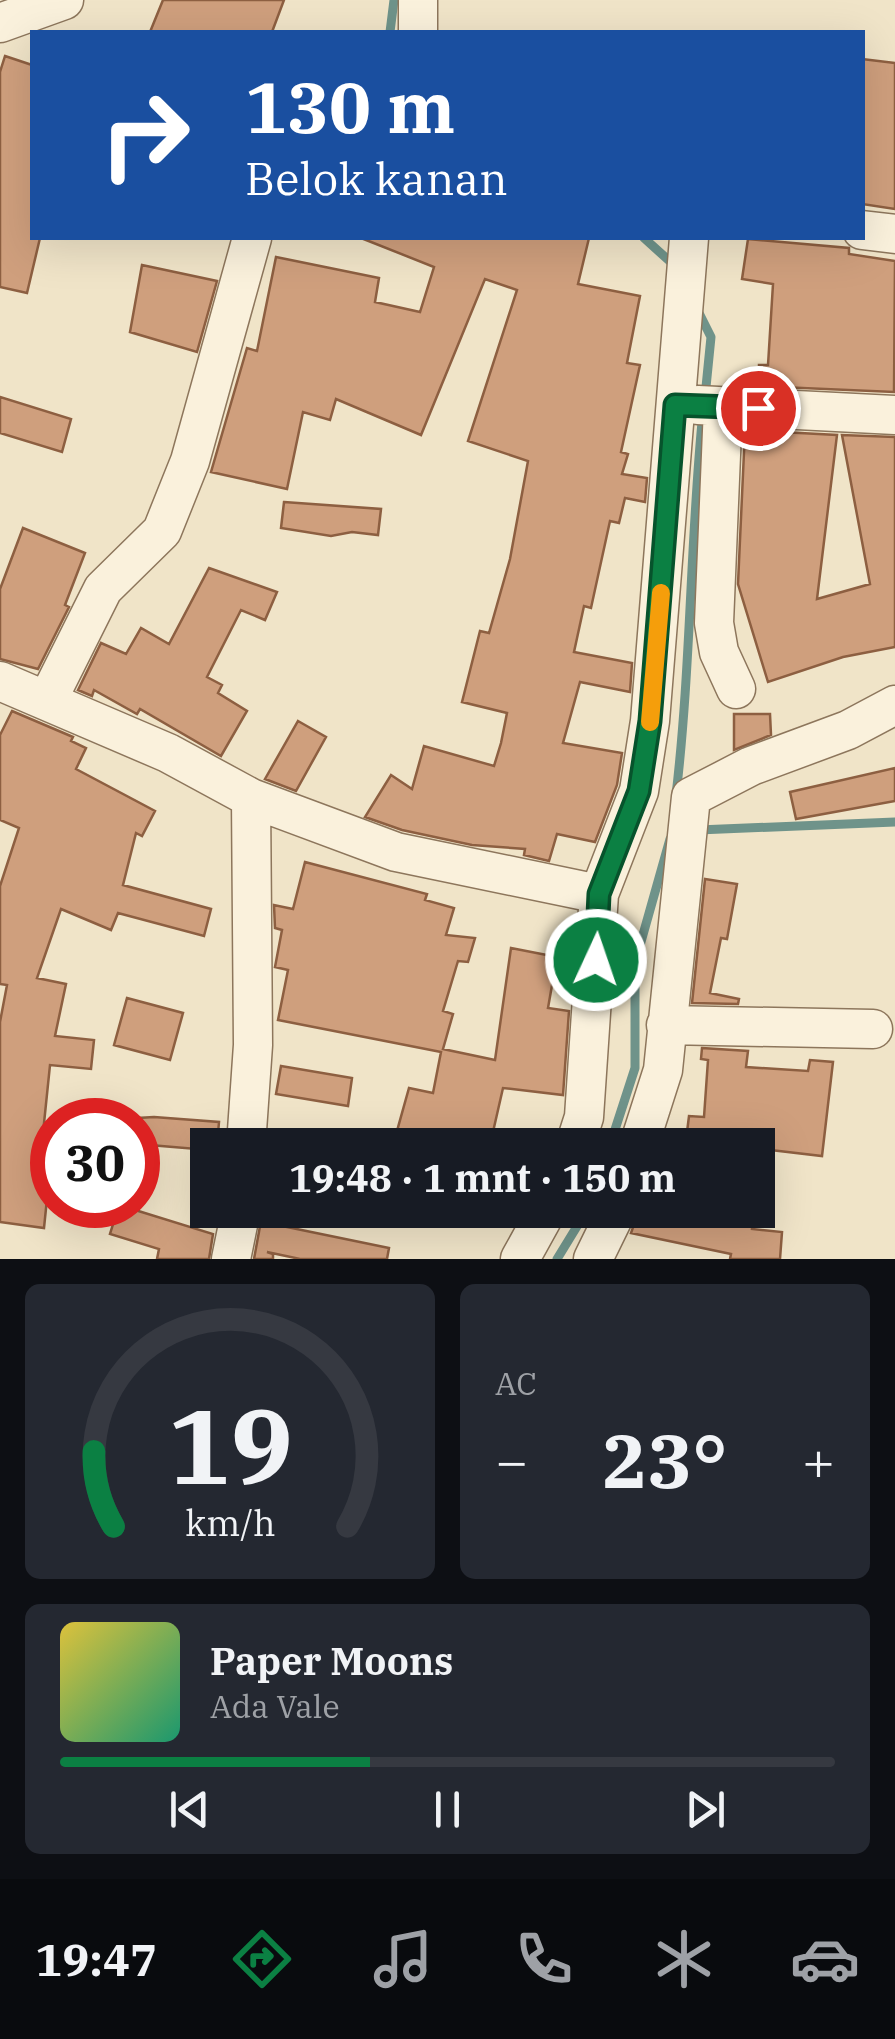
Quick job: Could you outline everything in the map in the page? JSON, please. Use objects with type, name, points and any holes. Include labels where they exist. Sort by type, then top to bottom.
[{"type":"street","points":[[0,23],[64,0]]},
{"type":"street","points":[[418,0],[418,30]]},
{"type":"street","points":[[865,230],[895,234]]},
{"type":"street","points":[[48,698],[103,588],[162,530],[190,461],[251,240]]},
{"type":"street","points":[[690,240],[682,288],[703,406],[714,623],[719,652],[736,690]]},
{"type":"street","points":[[703,406],[895,415]]},
{"type":"street","points":[[644,1128],[662,1070],[673,803],[650,721],[703,406]]},
{"type":"street","points":[[1,685],[48,698],[168,753],[251,798],[396,852],[599,894]]},
{"type":"street","points":[[580,1128],[599,894],[673,803],[751,766],[848,730],[895,706]]},
{"type":"street","points":[[247,1128],[253,1045],[251,798]]},
{"type":"street","points":[[666,1024],[873,1029]]},
{"type":"street","points":[[231,1259],[237,1228]]},
{"type":"street","points":[[520,1259],[537,1228]]},
{"type":"street","points":[[593,1259],[608,1228]]},
{"type":"building","points":[[163,0],[284,0],[273,30],[151,30]]},
{"type":"building","points":[[5,56],[30,64],[30,240],[40,240],[27,293],[0,287],[0,72]]},
{"type":"building","points":[[865,59],[895,63],[895,209],[865,204]]},
{"type":"building","points":[[366,240],[589,240],[578,284],[640,296],[627,363],[640,365],[621,452],[628,454],[622,474],[647,478],[645,502],[625,498],[619,523],[610,521],[591,608],[584,606],[574,652],[632,663],[630,692],[580,682],[563,743],[622,753],[617,785],[595,842],[557,834],[549,861],[524,855],[525,849],[472,845],[402,830],[365,817],[391,775],[412,789],[424,746],[494,766],[501,743],[507,713],[462,702],[480,631],[489,633],[510,559],[528,461],[468,441],[517,290],[485,279],[421,435],[336,399],[330,420],[303,412],[287,489],[211,472],[247,348],[257,351],[276,257],[379,278],[375,302],[420,312],[434,267]]},
{"type":"building","points":[[748,240],[849,248],[849,254],[895,261],[894,392],[759,386],[759,365],[768,365],[773,284],[742,279]]},
{"type":"building","points":[[142,265],[217,281],[197,352],[130,332]]},
{"type":"building","points":[[0,397],[71,419],[62,452],[0,433]]},
{"type":"building","points":[[745,430],[837,435],[817,599],[870,584],[842,435],[895,437],[895,647],[843,657],[768,682],[738,584]]},
{"type":"building","points":[[284,502],[381,509],[378,535],[352,532],[331,536],[281,528]]},
{"type":"building","points":[[23,528],[85,553],[65,605],[69,607],[38,669],[0,659],[0,589]]},
{"type":"building","points":[[209,568],[277,592],[265,620],[241,610],[207,677],[222,685],[218,693],[247,711],[221,756],[140,709],[137,714],[94,690],[92,696],[78,690],[101,643],[126,654],[141,628],[169,644]]},
{"type":"building","points":[[12,711],[73,737],[71,741],[86,748],[76,769],[155,811],[142,836],[136,833],[123,885],[211,909],[204,936],[118,913],[111,930],[61,909],[37,978],[66,984],[55,1036],[94,1040],[91,1069],[50,1065],[47,1098],[30,1098],[30,1226],[0,1222],[0,1022],[7,985],[0,984],[0,886],[19,828],[0,820],[0,735]]},
{"type":"building","points":[[734,714],[770,714],[771,735],[734,750]]},
{"type":"building","points":[[298,721],[326,737],[296,791],[265,779]]},
{"type":"building","points":[[895,768],[895,801],[796,819],[790,792]]},
{"type":"building","points":[[305,862],[427,894],[425,900],[454,908],[446,935],[475,938],[468,962],[458,961],[443,1011],[453,1014],[443,1049],[495,1060],[511,948],[557,957],[548,1008],[569,1011],[563,1095],[503,1088],[494,1128],[398,1128],[409,1088],[433,1093],[441,1052],[278,1020],[288,970],[275,967],[282,930],[275,928],[274,905],[293,909]]},
{"type":"building","points":[[705,879],[737,884],[727,939],[721,938],[710,993],[739,999],[738,1004],[692,1003]]},
{"type":"building","points":[[127,998],[183,1013],[170,1060],[114,1045]]},
{"type":"building","points":[[702,1048],[748,1051],[746,1067],[808,1071],[810,1060],[833,1062],[822,1156],[775,1150],[775,1128],[688,1128],[689,1116],[704,1117],[708,1060],[701,1059]]},
{"type":"building","points":[[281,1066],[352,1078],[348,1106],[276,1094]]},
{"type":"building","points":[[160,1117],[219,1122],[218,1128],[190,1128],[190,1148],[160,1146]]},
{"type":"building","points":[[160,1218],[213,1234],[209,1259],[157,1259],[159,1249],[110,1234],[112,1228],[160,1228]]},
{"type":"building","points":[[260,1228],[292,1228],[389,1248],[387,1259],[300,1259],[267,1252],[273,1254],[273,1259],[254,1259]]},
{"type":"building","points":[[633,1228],[752,1228],[782,1232],[780,1259],[730,1259],[731,1254],[631,1233]]},
{"type":"waterway","points":[[390,30],[394,0]]},
{"type":"waterway","points":[[646,240],[675,266]]},
{"type":"waterway","points":[[698,311],[711,337],[705,397]]},
{"type":"waterway","points":[[676,795],[703,412]]},
{"type":"waterway","points":[[698,830],[895,822]]},
{"type":"waterway","points":[[616,1128],[635,1068],[635,963],[670,839]]},
{"type":"waterway","points":[[557,1259],[576,1228]]},
{"type":"slow traffic","points":[[650,722],[661,593]]},
{"type":"route","points":[[596,960],[599,894],[639,791],[650,721],[675,405],[758,408]]}]
